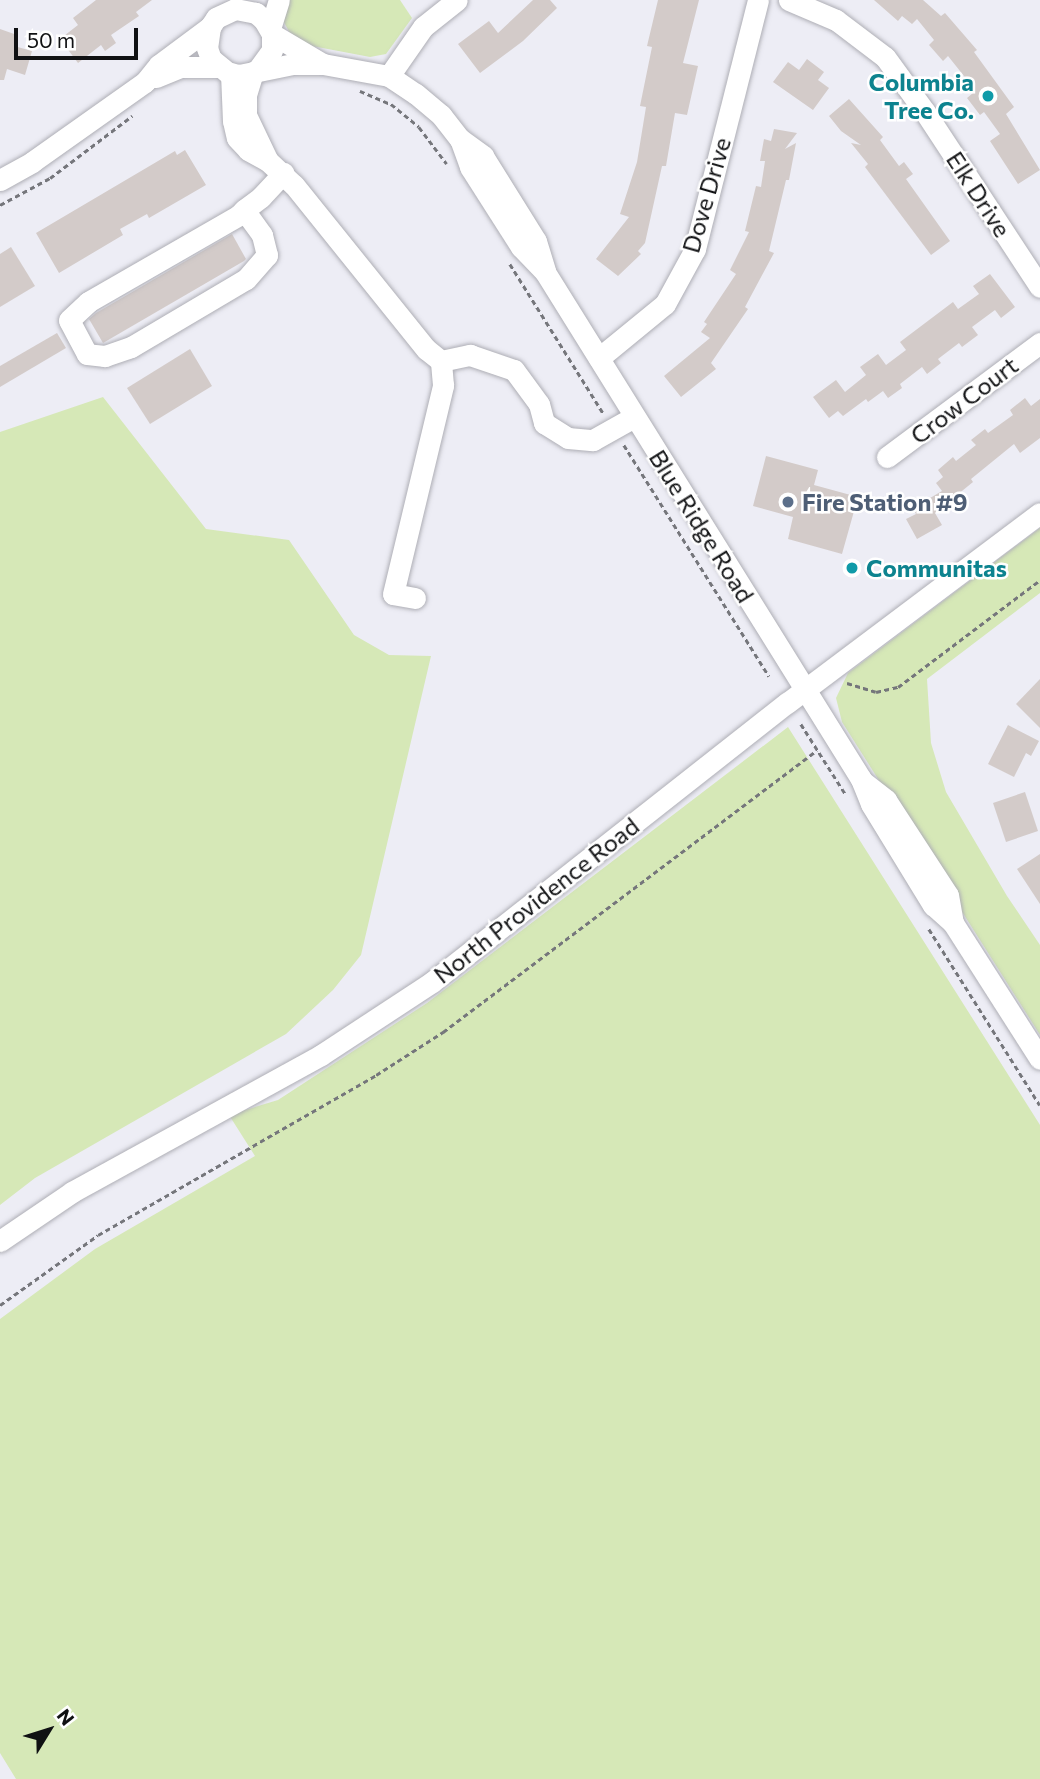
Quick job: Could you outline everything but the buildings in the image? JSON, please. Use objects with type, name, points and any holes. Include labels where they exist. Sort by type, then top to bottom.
[{"type":"street","points":[[208,0],[212,25],[207,48],[225,70],[237,138],[248,150],[275,167]]},
{"type":"street","points":[[279,0],[271,32],[272,50],[256,70],[246,95],[246,115],[275,167],[426,349],[441,361],[443,385],[384,592],[415,598]]},
{"type":"street","points":[[389,76],[423,27],[457,0]]},
{"type":"street","name":"Dove Drive","points":[[599,358],[665,304],[695,249],[758,0]]},
{"type":"street","name":"Elk Drive","points":[[789,0],[836,20],[885,57],[925,112],[1040,287]]},
{"type":"street","points":[[145,82],[159,65],[225,12],[241,5],[264,20],[271,32]]},
{"type":"street","name":"Blue Ridge Road","points":[[271,32],[323,64]]},
{"type":"street","name":"Blue Ridge Road","points":[[256,70],[323,64],[389,76],[441,115],[460,139],[470,167],[520,247],[545,272],[599,358],[861,779],[871,804],[933,905],[953,923],[1040,1059]]},
{"type":"street","points":[[0,180],[32,162],[145,82],[181,67],[256,70]]},
{"type":"street","points":[[244,210],[262,235],[267,255],[246,279],[131,347],[105,356],[87,354],[69,320],[88,302],[244,210],[261,197],[275,167]]},
{"type":"street","name":"Crow Court","points":[[887,457],[1040,343]]},
{"type":"street","points":[[441,361],[470,355],[514,370],[538,404],[544,423],[568,438],[593,440],[634,417]]},
{"type":"street","name":"North Providence Road","points":[[0,1241],[72,1192],[321,1055],[432,982],[805,690],[1040,513]]},
{"type":"path","points":[[352,88],[391,104],[419,127],[448,165]]},
{"type":"path","points":[[0,205],[50,178],[135,114]]},
{"type":"path","points":[[508,260],[769,676]]},
{"type":"path","points":[[844,681],[876,692],[898,687],[1040,580]]},
{"type":"path","points":[[0,1305],[98,1236],[376,1075],[443,1032],[817,750]]},
{"type":"path","points":[[931,932],[1040,1105]]},
{"type":"green space","points":[[288,0],[400,0],[412,18],[386,54],[370,57],[312,46],[291,35],[281,17]]},
{"type":"green space","points":[[103,397],[206,529],[289,540],[354,635],[389,655],[431,656],[361,955],[333,990],[286,1034],[35,1178],[0,1205],[0,432]]},
{"type":"green space","points":[[1040,528],[1040,593],[927,679],[931,743],[946,792],[1007,896],[1040,945],[1040,1035],[842,722],[836,698],[848,673]]},
{"type":"green space","points":[[788,727],[1040,1125],[1040,1779],[16,1779],[0,1753],[0,1319],[95,1249],[255,1156],[229,1115],[278,1100],[427,1003]]},
{"type":"place","name":"Columbia Tree Co.","points":[[988,96]]},
{"type":"place","name":"Fire Station #9","points":[[788,502]]},
{"type":"place","name":"Communitas","points":[[852,568]]}]
